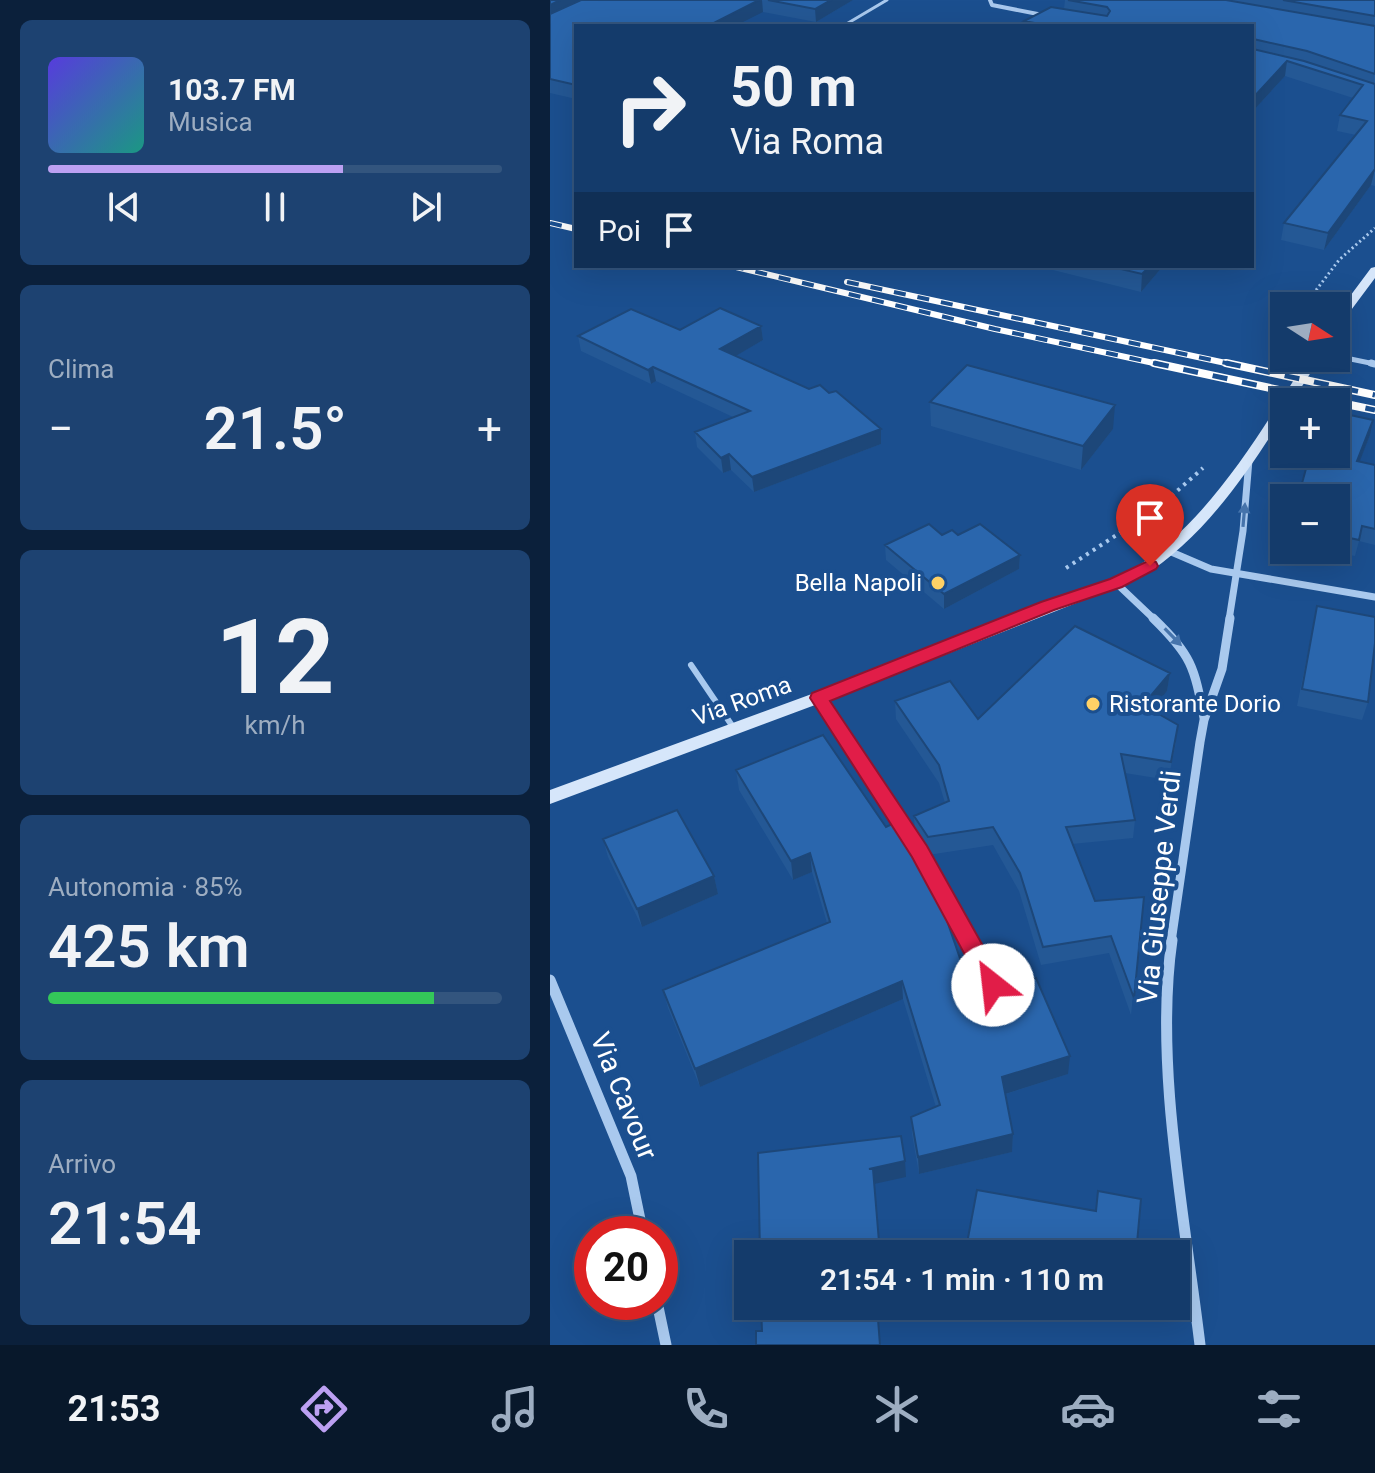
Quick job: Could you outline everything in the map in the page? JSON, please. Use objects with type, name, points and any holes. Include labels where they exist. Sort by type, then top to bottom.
[{"type":"main road","points":[[1350,304],[1375,270]]},
{"type":"main road","name":"Via Roma","points":[[550,797],[735,730],[1048,606],[1136,575],[1169,551],[1202,520],[1270,425]]},
{"type":"street","points":[[990,0],[992,5],[1062,18]]},
{"type":"street","points":[[1350,359],[1375,364]]},
{"type":"street","name":"Via Giuseppe Verdi","points":[[1200,1345],[1170,1095],[1167,973],[1184,836],[1204,720],[1222,669],[1250,455]]},
{"type":"street","points":[[1169,551],[1200,566],[1375,597]]},
{"type":"street","name":"Via Giuseppe Verdi","points":[[1116,583],[1183,647],[1194,667],[1204,720]]},
{"type":"street","name":"Via Cavour","points":[[550,980],[631,1176],[639,1216]]},
{"type":"street","points":[[661,1320],[666,1345]]},
{"type":"lane","points":[[846,24],[887,0]]},
{"type":"lane","points":[[691,665],[735,730]]},
{"type":"lane","points":[[819,698],[912,839]]},
{"type":"lane","points":[[920,852],[993,985]]},
{"type":"path","points":[[1315,292],[1339,260],[1375,228]]},
{"type":"path","points":[[1055,574],[1125,533],[1207,464]]},
{"type":"building","points":[[581,0],[759,0],[712,24],[574,24],[574,85],[550,79],[550,14]]},
{"type":"building","points":[[768,0],[831,0],[815,9]]},
{"type":"building","points":[[1068,0],[1226,0],[1375,26],[1375,74],[1307,51],[1254,39],[1254,24],[1040,24],[1024,21],[1051,7],[1107,16],[1110,11],[1107,7]]},
{"type":"building","points":[[1283,0],[1375,0],[1375,16]]},
{"type":"building","points":[[1254,49],[1304,61],[1375,84],[1375,169],[1328,233],[1284,223],[1367,121],[1340,115],[1363,85],[1287,61],[1254,97]]},
{"type":"building","points":[[1116,268],[1148,268],[1142,274]]},
{"type":"building","points":[[720,308],[761,326],[720,349],[809,389],[820,385],[829,393],[836,391],[881,429],[752,477],[729,454],[721,458],[695,432],[750,411],[653,367],[648,370],[578,336],[631,309],[680,330]]},
{"type":"building","points":[[967,365],[1115,405],[1083,446],[930,402]]},
{"type":"building","points":[[1350,415],[1373,420],[1357,461],[1375,465],[1375,529],[1362,526],[1359,540],[1350,538],[1350,484],[1302,484],[1306,468],[1350,468]]},
{"type":"building","points":[[929,524],[942,535],[952,530],[958,535],[980,524],[1020,555],[944,594],[885,545]]},
{"type":"building","points":[[1317,606],[1375,617],[1368,702],[1302,689]]},
{"type":"building","points":[[1075,626],[1170,673],[1143,705],[1178,725],[1171,762],[1121,754],[1135,820],[1066,827],[1095,901],[1144,897],[1134,998],[1111,936],[1043,947],[1020,873],[993,827],[928,837],[914,816],[949,801],[939,765],[895,701],[950,681],[978,719]]},
{"type":"building","points":[[823,735],[886,827],[903,819],[914,836],[924,854],[972,993],[977,992],[978,995],[1036,978],[1070,1056],[1002,1077],[1013,1134],[918,1157],[911,1117],[940,1105],[902,981],[695,1069],[663,990],[830,922],[810,853],[791,861],[736,770]]},
{"type":"building","points":[[677,810],[714,876],[637,909],[603,839]]},
{"type":"building","points":[[901,1136],[905,1161],[869,1169],[873,1169],[879,1240],[760,1240],[758,1153]]},
{"type":"building","points":[[977,1190],[1096,1211],[1098,1191],[1141,1199],[1137,1240],[968,1240]]},
{"type":"building","points":[[762,1320],[878,1320],[880,1345],[756,1345],[756,1331],[762,1331]]},
{"type":"railway","points":[[550,223],[574,229]]},
{"type":"railway","points":[[740,268],[995,329],[1163,365]]},
{"type":"railway","points":[[847,282],[1235,365]]},
{"type":"railway","points":[[1154,363],[1270,388]]},
{"type":"railway","points":[[1226,363],[1375,395]]},
{"type":"railway","points":[[1350,405],[1375,410]]},
{"type":"place","name":"Bella Napoli","points":[[938,583]]},
{"type":"place","name":"Ristorante Dorio","points":[[1093,704]]},
{"type":"route","points":[[993,985],[920,852],[819,698],[1048,606],[1116,583],[1150,566]]}]
